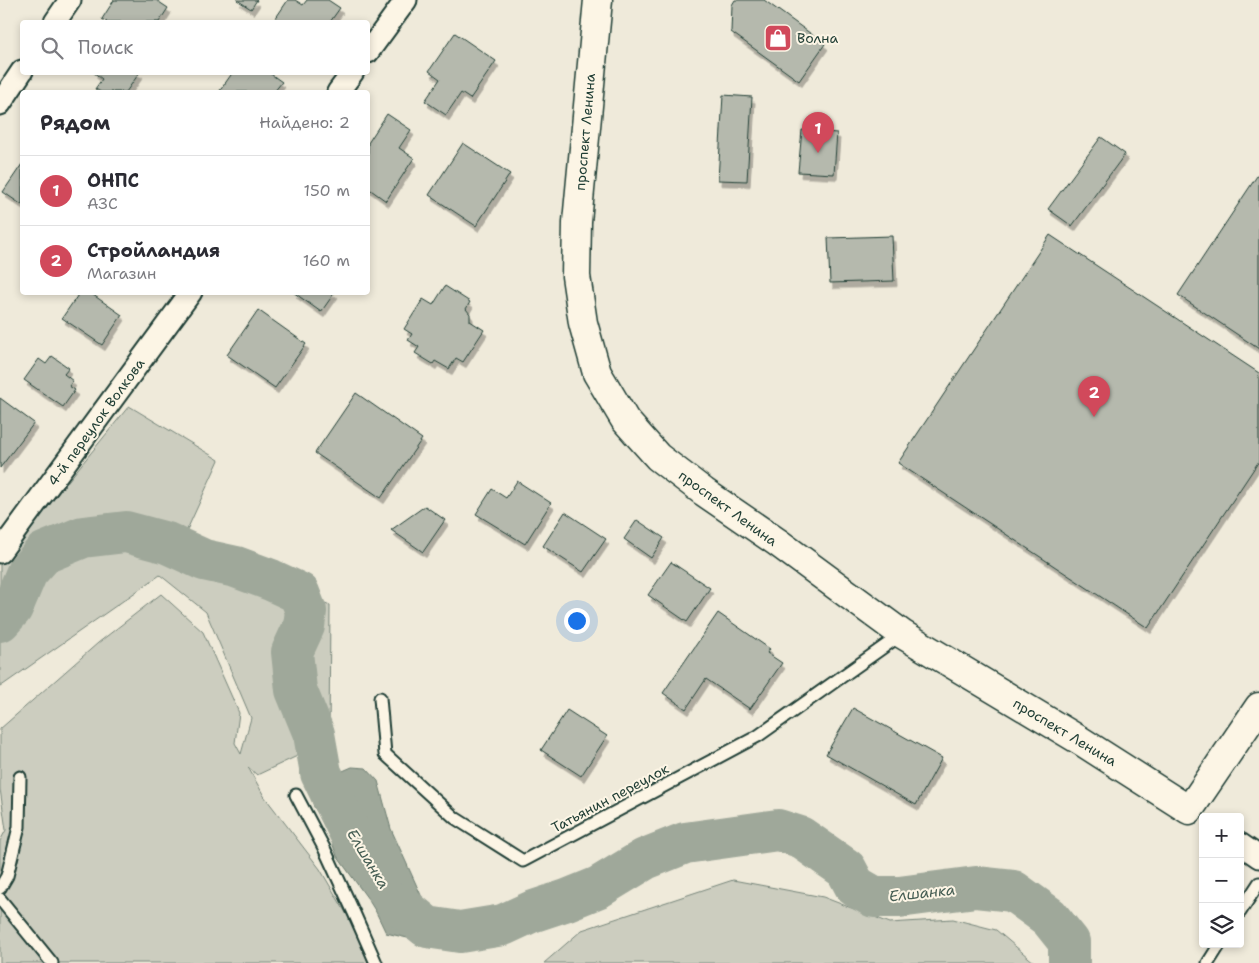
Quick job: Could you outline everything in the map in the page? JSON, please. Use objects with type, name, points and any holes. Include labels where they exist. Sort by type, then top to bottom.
[{"type":"street","points":[[56,20],[70,0]]},
{"type":"street","points":[[370,49],[406,0]]},
{"type":"street","name":"проспект Ленина","points":[[598,0],[577,222],[576,276],[583,323],[597,373],[625,420],[658,457],[902,634],[1081,741],[1196,814]]},
{"type":"street","points":[[0,104],[20,74]]},
{"type":"street","points":[[340,90],[351,75]]},
{"type":"street","name":"4-й переулок Волкова","points":[[0,552],[189,295]]},
{"type":"street","points":[[1196,814],[1259,708]]},
{"type":"street","points":[[1244,847],[1259,857]]},
{"type":"lane","name":"Татьянин переулок","points":[[380,698],[385,754],[455,818],[522,861],[758,736],[902,634]]},
{"type":"lane","points":[[0,888],[7,876],[19,828],[20,778]]},
{"type":"lane","points":[[296,795],[324,848],[376,963]]},
{"type":"lane","points":[[1244,906],[1259,883]]},
{"type":"lane","points":[[0,899],[52,963]]},
{"type":"lane","points":[[1208,963],[1217,948]]},
{"type":"shaded area","points":[[129,406],[219,460],[181,543],[330,605],[329,741],[257,775],[248,767],[264,796],[320,869],[363,942],[368,963],[0,963],[0,841],[6,830],[0,789],[0,729],[98,643],[161,594],[203,632],[239,713],[235,743],[241,754],[251,718],[206,612],[160,575],[0,687],[0,565]]},
{"type":"shaded area","points":[[733,880],[823,897],[890,923],[953,919],[996,930],[1035,963],[544,963],[582,930]]},
{"type":"water","points":[[352,767],[366,768],[378,781],[391,829],[425,904],[435,911],[446,925],[448,931],[433,944],[386,933],[368,899],[337,856],[326,826],[314,807],[308,786]]},
{"type":"building","points":[[114,0],[156,0],[168,8],[160,20],[102,19]]},
{"type":"building","points":[[237,0],[257,0],[251,9]]},
{"type":"building","points":[[288,0],[295,0],[303,5],[307,0],[328,0],[340,8],[331,20],[274,20]]},
{"type":"building","name":"Волна","points":[[735,0],[764,0],[825,44],[799,81],[731,32],[732,5]]},
{"type":"building","points":[[455,33],[496,61],[470,99],[461,93],[446,115],[425,101],[440,79],[429,71]]},
{"type":"building","points":[[97,75],[138,75],[127,90],[95,89],[102,79]]},
{"type":"building","points":[[231,75],[272,75],[282,82],[276,90],[220,90]]},
{"type":"building","points":[[723,95],[752,97],[747,181],[718,180]]},
{"type":"building","points":[[387,114],[411,130],[399,148],[414,158],[386,201],[370,189],[370,140]]},
{"type":"building","points":[[802,130],[837,133],[834,174],[798,172]]},
{"type":"building","points":[[1101,137],[1125,154],[1072,226],[1048,209]]},
{"type":"building","points":[[463,143],[510,174],[476,226],[429,195]]},
{"type":"building","points":[[20,167],[20,204],[3,192]]},
{"type":"building","points":[[1259,173],[1259,349],[1178,295]]},
{"type":"building","points":[[1050,235],[1259,373],[1259,461],[1148,628],[898,463]]},
{"type":"building","points":[[892,236],[894,281],[830,283],[828,238]]},
{"type":"building","points":[[445,286],[470,302],[466,309],[470,314],[470,321],[484,330],[463,362],[456,358],[449,369],[435,361],[433,364],[415,353],[419,347],[408,340],[412,334],[404,329],[423,299],[433,305]]},
{"type":"building","points":[[78,295],[93,295],[122,315],[102,345],[62,318]]},
{"type":"building","points":[[297,295],[333,295],[321,312]]},
{"type":"building","points":[[258,310],[306,344],[275,388],[227,355]]},
{"type":"building","points":[[52,356],[69,368],[64,374],[73,381],[69,386],[75,390],[63,407],[24,380],[39,359],[46,364]]},
{"type":"building","points":[[356,393],[422,439],[381,498],[315,453]]},
{"type":"building","points":[[0,398],[34,423],[0,468]]},
{"type":"building","points":[[517,481],[551,503],[525,544],[476,514],[492,489],[506,498]]},
{"type":"building","points":[[425,506],[445,520],[423,552],[391,530]]},
{"type":"building","points":[[565,512],[606,539],[583,572],[543,546]]},
{"type":"building","points":[[637,520],[664,538],[651,558],[624,539]]},
{"type":"building","points":[[671,562],[710,588],[687,622],[648,595]]},
{"type":"building","points":[[718,613],[770,649],[767,653],[782,663],[750,709],[706,679],[686,709],[663,693]]},
{"type":"building","points":[[853,708],[942,758],[916,805],[826,754]]},
{"type":"building","points":[[567,710],[607,736],[581,776],[541,750]]},
{"type":"waterway","name":"Елшанка","points":[[0,621],[12,608],[27,572],[44,553],[83,537],[126,532],[167,543],[204,560],[236,567],[299,593],[306,611],[304,626],[292,652],[296,690],[314,734],[321,773],[349,831]]},
{"type":"waterway","name":"Елшанка","points":[[399,904],[427,927],[460,932],[503,925],[531,912],[599,887],[645,859],[685,843],[778,830],[800,837],[846,869],[855,886],[874,897],[899,897],[976,887],[1013,891],[1049,917],[1069,942],[1069,963]]},
{"type":"place","name":"Волна","points":[[778,38]]},
{"type":"place","name":"ОНПС","points":[[818,153]]},
{"type":"place","name":"Стройландия","points":[[1094,417]]}]
